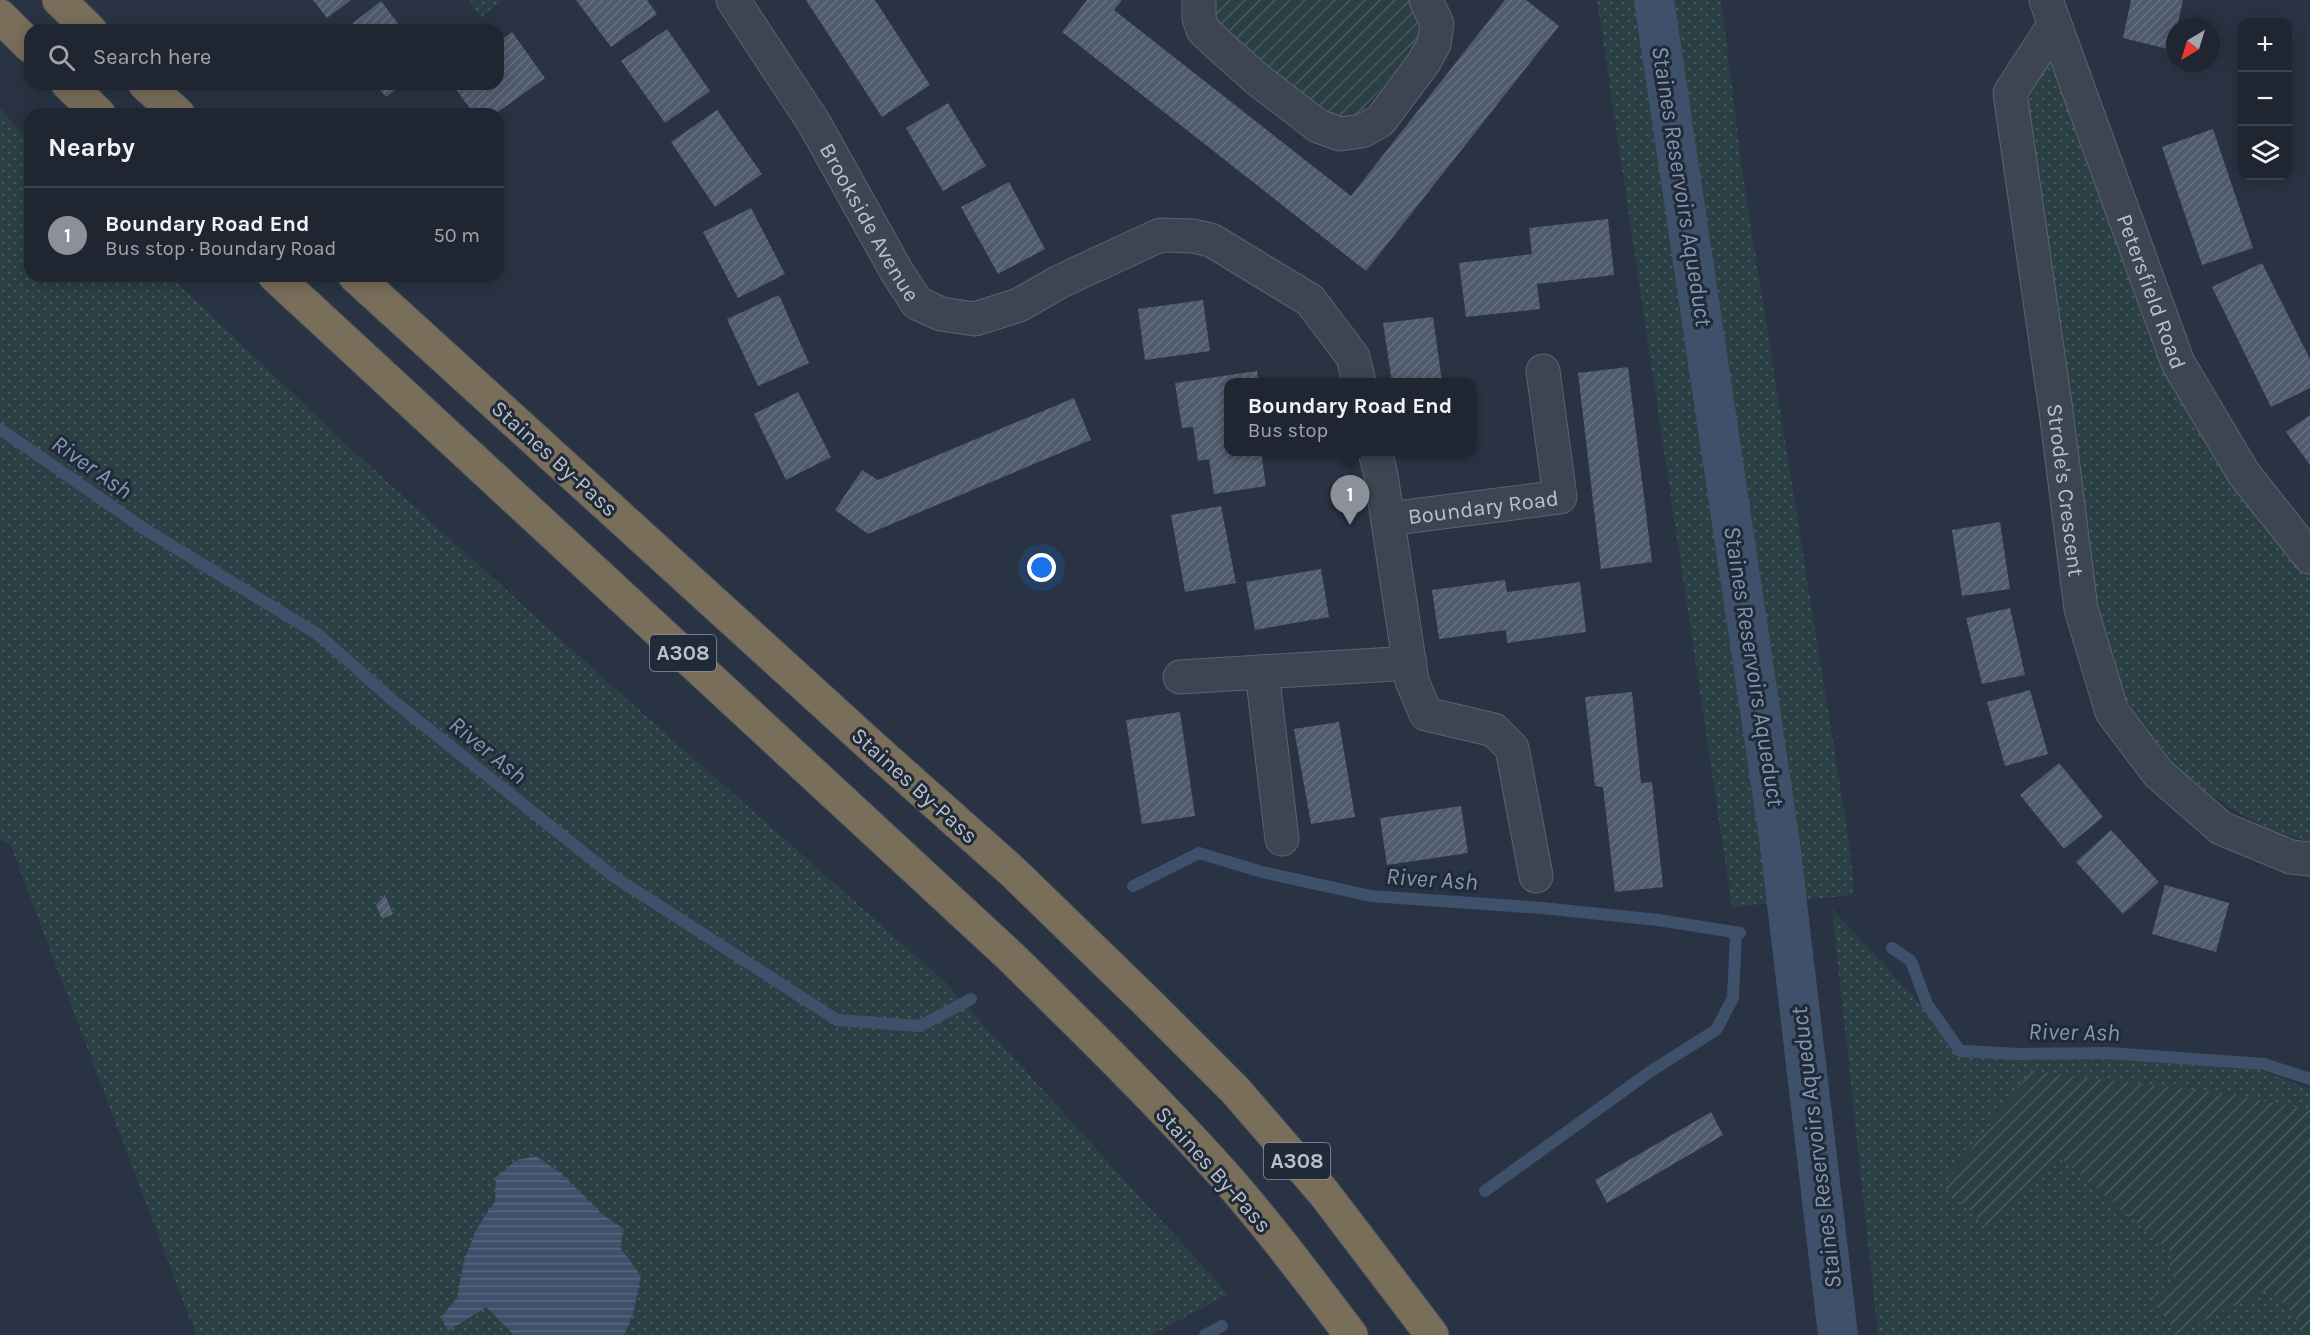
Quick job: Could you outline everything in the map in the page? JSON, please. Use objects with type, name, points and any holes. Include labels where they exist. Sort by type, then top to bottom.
[{"type":"highway","points":[[59,0],[84,24]]},
{"type":"highway","points":[[0,16],[24,40]]},
{"type":"highway","points":[[74,90],[93,108]]},
{"type":"highway","points":[[152,90],[171,108]]},
{"type":"highway","name":"Staines By-Pass","points":[[281,282],[1011,957],[1224,1176],[1293,1259],[1351,1335]]},
{"type":"highway","name":"Staines By-Pass","points":[[361,282],[1013,872],[1146,1001],[1235,1090],[1324,1193],[1432,1335]]},
{"type":"street","name":"Brookside Avenue","points":[[733,0],[814,123],[897,272],[917,303],[940,314],[975,319],[1019,305],[1059,282],[1136,244],[1160,235],[1193,236],[1210,240],[1310,300],[1353,357],[1358,378]]},
{"type":"street","points":[[1198,0],[1199,18],[1203,30],[1220,46],[1257,79],[1318,126],[1341,134],[1362,131],[1380,121],[1424,62],[1434,44],[1437,24],[1426,0]]},
{"type":"street","name":"Petersfield Road","points":[[2050,12],[2178,363],[2244,474],[2310,557]]},
{"type":"street","name":"Strode's Crescent","points":[[2050,12],[2010,93],[2082,609],[2112,712],[2158,773],[2221,828],[2291,857],[2310,859]]},
{"type":"street","name":"Boundary Road","points":[[1388,519],[1560,497],[1543,371]]},
{"type":"street","name":"Boundary Road","points":[[1377,456],[1412,681],[1426,714],[1494,730],[1512,748],[1536,876]]},
{"type":"street","points":[[1180,677],[1410,663]]},
{"type":"street","points":[[1262,672],[1282,839]]},
{"type":"green space","points":[[469,0],[504,0],[481,17]]},
{"type":"green space","points":[[1210,0],[1413,0],[1419,34],[1418,43],[1356,119],[1336,121],[1224,34],[1216,22]]},
{"type":"green space","points":[[1597,0],[1721,0],[1744,184],[1850,848],[1854,895],[1732,907]]},
{"type":"green space","points":[[2054,25],[2178,363],[2310,557],[2310,841],[2283,834],[2230,807],[2204,790],[2112,712],[2010,93]]},
{"type":"green space","points":[[0,109],[24,135],[24,282],[176,282],[351,449],[601,676],[943,980],[1228,1294],[1152,1335],[196,1335],[10,844],[0,840]]},
{"type":"green space","points":[[1832,909],[1958,1044],[2237,1062],[2310,1089],[2310,1335],[1878,1335]]},
{"type":"green space","points":[[2031,1071],[2230,1094],[2310,1110],[2310,1335],[2305,1335],[2292,1313],[2269,1289],[2177,1334],[2151,1298],[2175,1282],[2168,1262],[2172,1253],[2062,1159],[1988,1228],[1943,1186]]},
{"type":"water","points":[[536,1156],[563,1175],[603,1215],[624,1229],[620,1247],[641,1276],[633,1314],[624,1335],[514,1335],[486,1307],[448,1331],[441,1317],[457,1298],[464,1261],[476,1230],[495,1201],[496,1177],[517,1160]]},
{"type":"building","points":[[313,0],[351,0],[327,18]]},
{"type":"building","points":[[576,0],[647,0],[657,14],[611,47]]},
{"type":"building","points":[[806,0],[875,0],[930,85],[882,117]]},
{"type":"building","points":[[1087,0],[1122,0],[1114,10],[1351,196],[1505,0],[1526,0],[1559,26],[1366,271],[1062,32]]},
{"type":"building","points":[[2131,0],[2183,0],[2179,18],[2166,18],[2166,49],[2123,38]]},
{"type":"building","points":[[381,1],[398,24],[352,24]]},
{"type":"building","points":[[667,29],[710,91],[665,123],[621,61]]},
{"type":"building","points":[[512,32],[545,78],[503,108],[470,108],[456,90],[504,90],[504,38]]},
{"type":"building","points":[[380,90],[395,90],[386,97]]},
{"type":"building","points":[[948,103],[986,166],[943,191],[906,128]]},
{"type":"building","points":[[717,110],[762,174],[715,207],[671,142]]},
{"type":"building","points":[[2213,129],[2253,248],[2202,265],[2162,147]]},
{"type":"building","points":[[1009,182],[1045,249],[998,274],[961,207]]},
{"type":"building","points":[[751,208],[785,274],[738,298],[703,232]]},
{"type":"building","points":[[1608,219],[1614,275],[1537,284],[1540,309],[1466,317],[1459,263],[1532,254],[1529,228]]},
{"type":"building","points":[[2262,263],[2310,359],[2310,388],[2271,407],[2212,287]]},
{"type":"building","points":[[779,295],[809,363],[758,386],[727,319]]},
{"type":"building","points":[[1203,300],[1210,351],[1145,360],[1138,309]]},
{"type":"building","points":[[1433,317],[1441,378],[1391,378],[1383,323]]},
{"type":"building","points":[[1628,367],[1652,562],[1601,569],[1578,373]]},
{"type":"building","points":[[1257,371],[1258,378],[1224,378],[1224,456],[1262,456],[1266,486],[1214,494],[1209,459],[1198,461],[1193,427],[1182,428],[1175,383]]},
{"type":"building","points":[[798,392],[831,457],[786,480],[754,414]]},
{"type":"building","points":[[1074,398],[1091,440],[868,534],[835,510],[862,470],[878,480]]},
{"type":"building","points":[[2310,415],[2310,465],[2286,432]]},
{"type":"building","points":[[1221,506],[1236,583],[1185,592],[1171,515]]},
{"type":"building","points":[[2000,522],[2010,589],[1962,596],[1952,530]]},
{"type":"building","points":[[1321,569],[1329,617],[1255,630],[1246,582]]},
{"type":"building","points":[[1505,580],[1507,592],[1580,582],[1586,632],[1507,643],[1506,630],[1439,639],[1432,590]]},
{"type":"building","points":[[2010,608],[2025,675],[1982,684],[1966,618]]},
{"type":"building","points":[[2030,690],[2048,754],[2005,766],[1987,702]]},
{"type":"building","points":[[1632,692],[1641,783],[1652,782],[1663,887],[1615,892],[1603,787],[1595,786],[1585,697]]},
{"type":"building","points":[[1180,712],[1195,816],[1142,824],[1126,720]]},
{"type":"building","points":[[1339,722],[1355,817],[1311,824],[1294,729]]},
{"type":"building","points":[[2059,763],[2103,817],[2064,849],[2020,795]]},
{"type":"building","points":[[1461,806],[1468,853],[1387,865],[1380,818]]},
{"type":"building","points":[[2111,830],[2159,882],[2123,914],[2076,862]]},
{"type":"building","points":[[2165,885],[2229,903],[2216,952],[2152,934]]},
{"type":"building","points":[[385,895],[393,914],[382,919],[376,905]]},
{"type":"building","points":[[1711,1112],[1723,1135],[1607,1203],[1595,1180]]},
{"type":"waterway","name":"Staines Reservoirs Aqueduct","points":[[1654,0],[1780,844],[1838,1335]]},
{"type":"waterway","name":"River Ash","points":[[0,429],[146,530],[319,635],[391,699],[613,876],[837,1020],[920,1026],[971,999]]},
{"type":"waterway","name":"River Ash","points":[[1133,886],[1199,853],[1262,872],[1371,896],[1542,908],[1658,920],[1740,933]]},
{"type":"waterway","points":[[1485,1191],[1651,1071],[1716,1030],[1733,998],[1736,932]]},
{"type":"waterway","name":"River Ash","points":[[1892,948],[1911,961],[1927,1004],[1960,1051],[2017,1054],[2108,1053],[2264,1064],[2310,1079]]},
{"type":"waterway","points":[[1205,1335],[1222,1326]]},
{"type":"place","name":"Boundary Road End","points":[[1350,525]]}]
